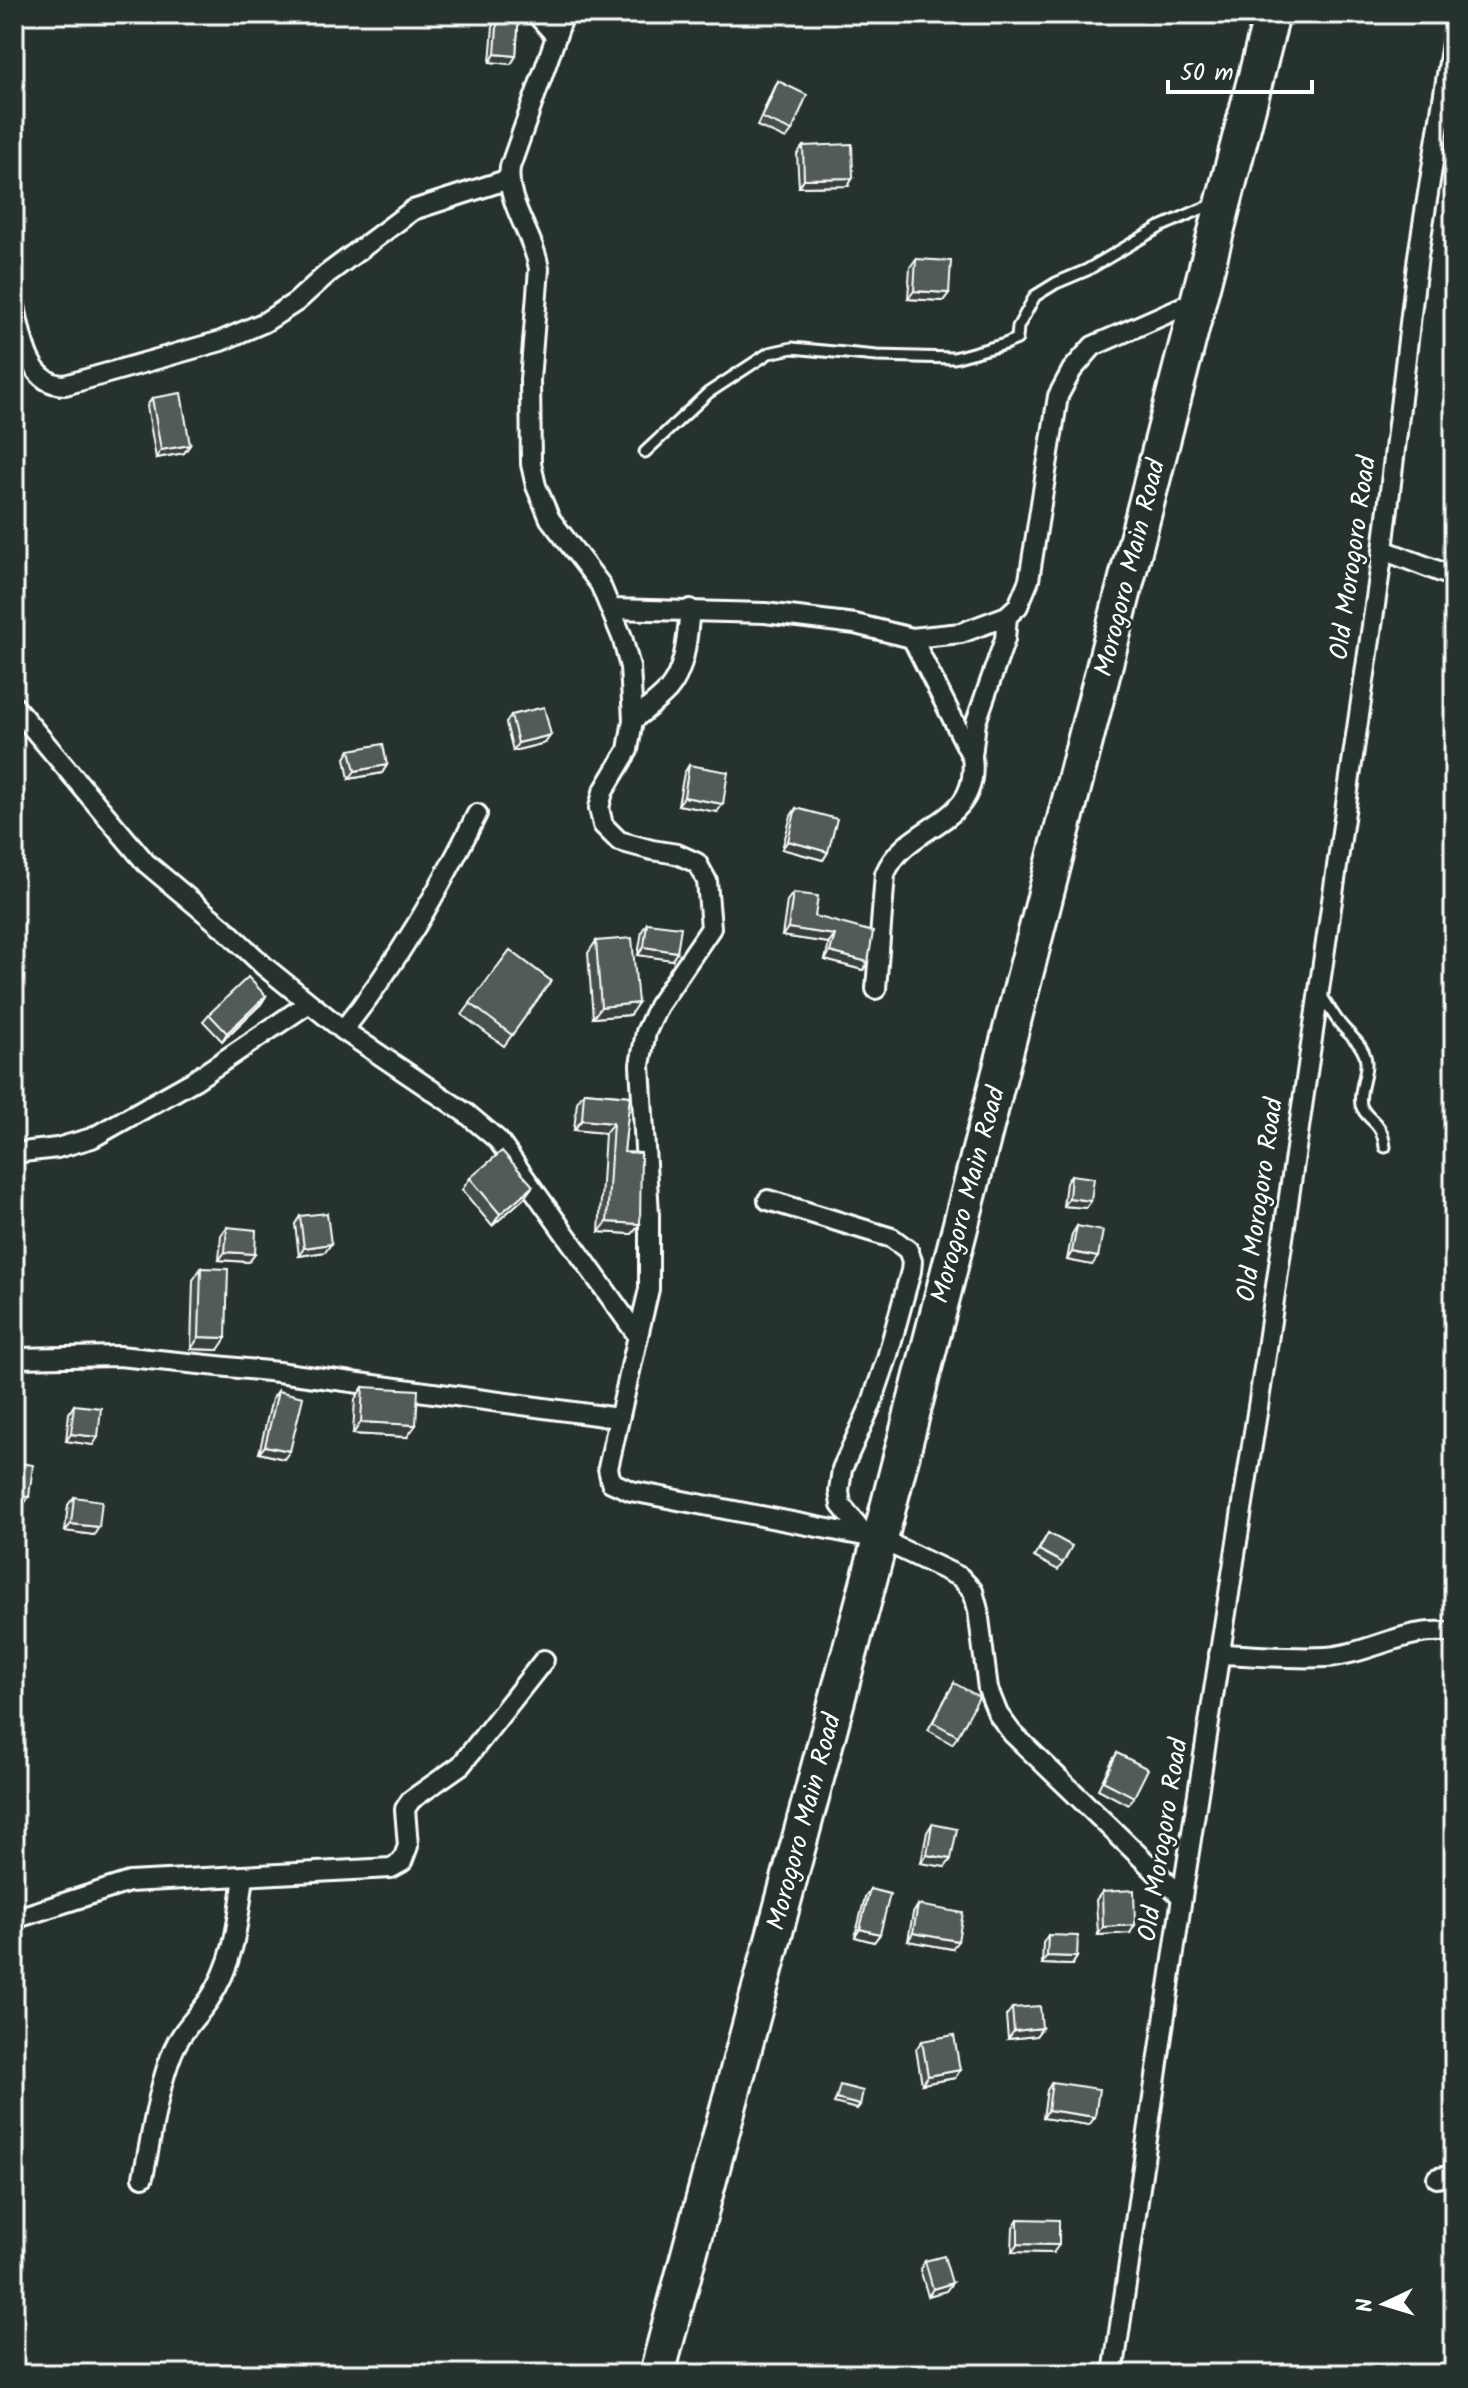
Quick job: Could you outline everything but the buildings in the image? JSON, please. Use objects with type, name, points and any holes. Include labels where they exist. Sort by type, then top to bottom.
[{"type":"highway","name":"Morogoro Main Road","points":[[657,2374],[1272,14]]},
{"type":"street","points":[[536,14],[556,36]]},
{"type":"street","points":[[564,14],[510,167],[509,179],[511,192],[536,252],[539,269],[530,380],[531,464],[536,486],[550,519],[600,584],[630,667],[633,720],[628,750],[603,792],[599,808],[603,825],[619,841],[677,854],[697,863],[707,881],[711,928],[664,996],[646,1032],[640,1065],[649,1214],[649,1289],[608,1468],[611,1482],[631,1491],[873,1538],[960,1577],[973,1591],[988,1689],[998,1714],[1012,1733],[1182,1897]]},
{"type":"street","name":"Old Morogoro Road","points":[[1113,2374],[1182,1897],[1266,1355],[1383,550],[1418,256],[1454,31]]},
{"type":"street","points":[[14,302],[25,348],[33,366],[44,380],[53,385],[65,385],[221,341],[265,322],[296,302],[327,274],[413,210],[509,179]]},
{"type":"street","points":[[611,609],[765,613],[825,620],[912,638],[961,633],[1007,616],[1018,606],[1029,580],[1058,396],[1072,370],[1093,346],[1200,299]]},
{"type":"street","points":[[1383,550],[1454,577]]},
{"type":"street","points":[[633,720],[668,691],[677,676],[685,651],[690,609]]},
{"type":"street","points":[[876,989],[885,874],[889,863],[921,834],[944,821],[962,804],[974,769],[972,757],[976,722],[1005,639],[1007,616]]},
{"type":"street","points":[[912,638],[972,757]]},
{"type":"street","points":[[14,706],[146,863],[343,1030],[467,1114],[498,1140],[638,1336]]},
{"type":"street","points":[[343,1030],[379,986],[447,873],[477,814]]},
{"type":"street","points":[[14,1153],[57,1148],[92,1138],[195,1080],[309,1003]]},
{"type":"street","points":[[768,1200],[892,1238],[908,1250],[912,1261],[906,1294],[887,1358],[842,1469],[841,1505],[873,1538]]},
{"type":"street","points":[[14,1358],[133,1357],[278,1372],[618,1418]]},
{"type":"street","points":[[1219,1654],[1328,1657],[1403,1636],[1443,1631],[1454,1633]]},
{"type":"street","points":[[14,1919],[129,1882],[391,1868],[402,1862],[408,1846],[405,1809],[411,1800],[461,1765],[544,1660]]},
{"type":"street","points":[[143,2177],[166,2070],[175,2047],[210,1998],[230,1961],[236,1940],[244,1876]]},
{"type":"lane","points":[[645,452],[708,393],[769,353],[792,348],[877,356],[954,358],[1017,339],[1018,327],[1035,296],[1160,227],[1225,198]]},
{"type":"lane","points":[[1317,989],[1341,1026],[1357,1040],[1366,1058],[1360,1101],[1383,1132],[1385,1147]]}]
